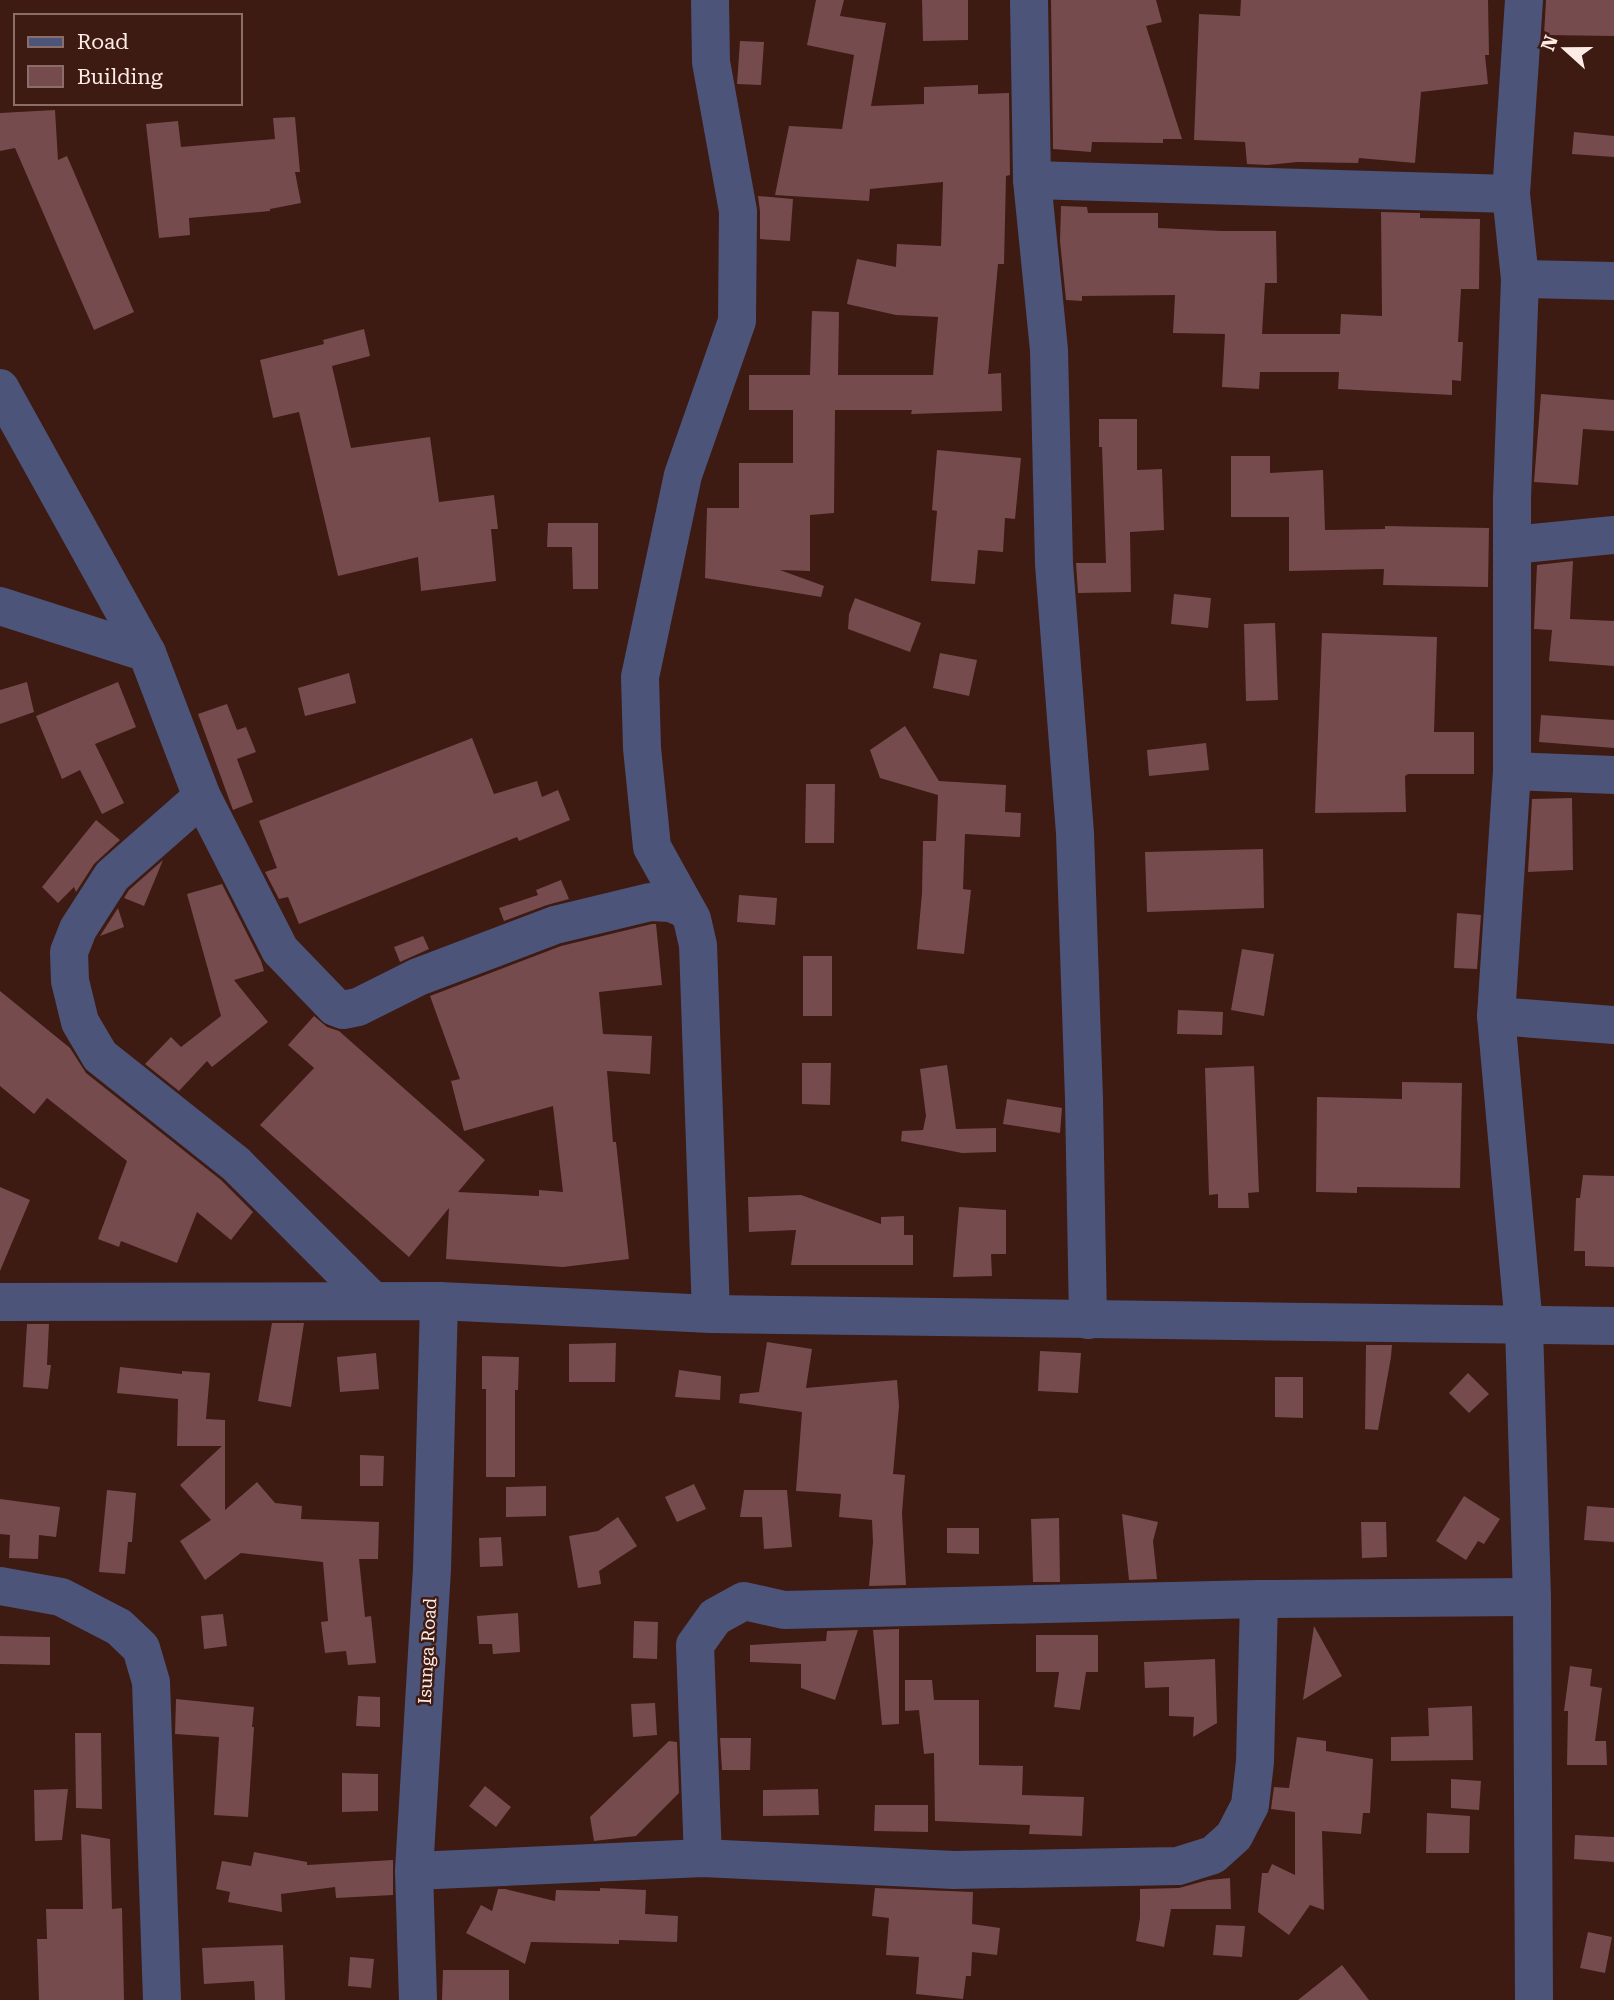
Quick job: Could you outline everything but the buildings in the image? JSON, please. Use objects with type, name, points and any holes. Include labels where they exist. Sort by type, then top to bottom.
[{"type":"street","points":[[710,0],[711,62],[738,211],[737,321],[683,475],[640,677],[642,748],[652,847],[692,919],[698,945],[710,1314]]},
{"type":"street","points":[[1030,0],[1031,180],[1049,350],[1054,564],[1075,833],[1088,1320]]},
{"type":"street","points":[[1524,0],[1511,194],[1520,279],[1512,545],[1512,771],[1496,1016],[1524,1326],[1532,1597],[1534,2000]]},
{"type":"street","points":[[1031,180],[1511,194]]},
{"type":"street","points":[[1520,279],[1614,281]]},
{"type":"street","points":[[0,388],[147,653],[202,797],[280,950],[335,1007],[343,1010],[358,1007],[418,977],[555,925],[650,902],[671,903],[685,909]]},
{"type":"street","points":[[1512,545],[1614,535]]},
{"type":"street","points":[[0,607],[147,653]]},
{"type":"street","points":[[1512,771],[1614,775]]},
{"type":"street","points":[[202,797],[112,876],[78,929],[69,952],[70,981],[80,1022],[100,1056],[236,1164],[373,1301]]},
{"type":"street","points":[[1496,1016],[1614,1025]]},
{"type":"street","points":[[0,1302],[439,1301],[710,1314],[1614,1326]]},
{"type":"street","name":"Isunga Road","points":[[418,2000],[414,1871],[432,1569],[439,1301]]},
{"type":"street","points":[[0,1586],[61,1597],[119,1627],[141,1648],[151,1682],[162,2000]]},
{"type":"street","points":[[703,1858],[695,1645],[715,1617],[744,1601],[784,1610],[1259,1599],[1532,1597]]},
{"type":"street","points":[[414,1871],[703,1858],[954,1870],[1178,1866],[1213,1855],[1234,1836],[1250,1805],[1255,1762],[1259,1599]]}]
